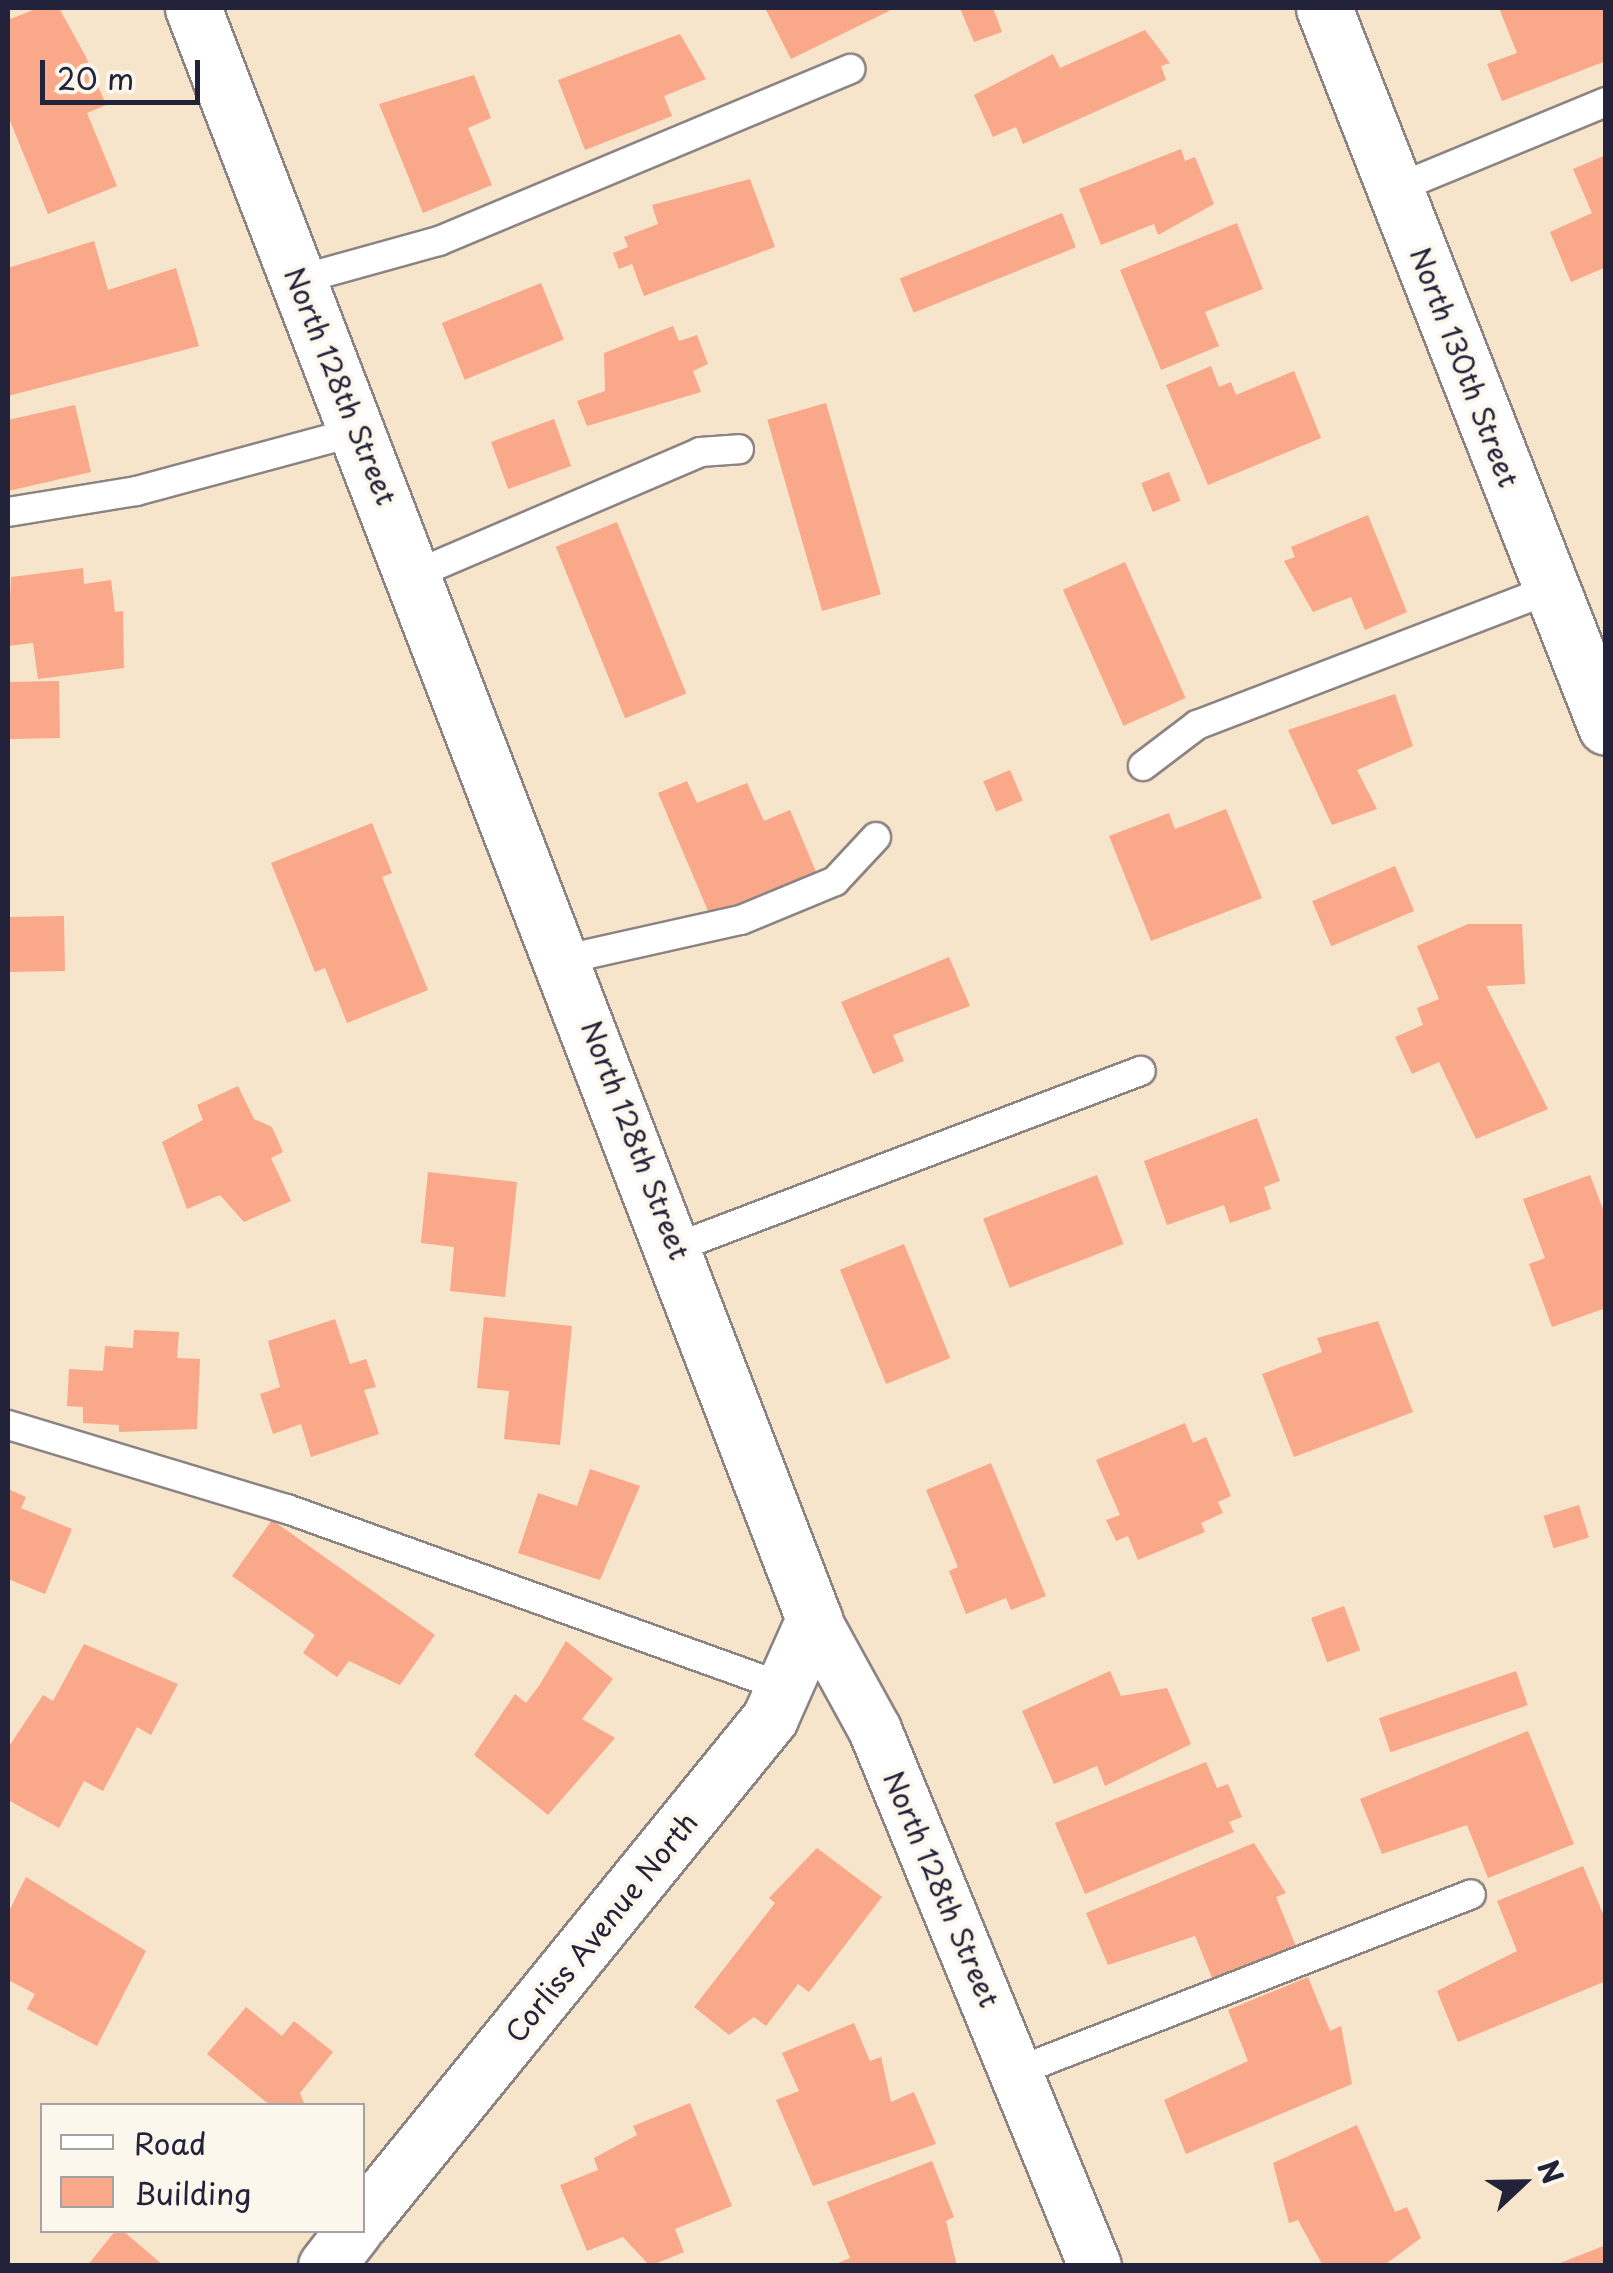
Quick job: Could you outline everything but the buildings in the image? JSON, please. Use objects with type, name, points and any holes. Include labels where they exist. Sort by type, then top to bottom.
[{"type":"street","name":"North 128th Street","points":[[193,8],[678,1247],[814,1619],[875,1730],[1095,2266]]},
{"type":"street","name":"North 130th Street","points":[[1324,8],[1606,726]]},
{"type":"street","name":"Corliss Avenue North","points":[[365,2216],[789,1689],[814,1619]]},
{"type":"street","points":[[326,2266],[352,2233]]},
{"type":"lane","points":[[298,280],[439,242],[850,69]]},
{"type":"lane","points":[[1395,188],[1606,102]]},
{"type":"lane","points":[[8,512],[136,491],[359,431]]},
{"type":"lane","points":[[416,574],[700,452],[739,449]]},
{"type":"lane","points":[[1143,766],[1196,724],[1551,589]]},
{"type":"lane","points":[[566,959],[741,920],[835,881],[876,836]]},
{"type":"lane","points":[[678,1247],[1141,1071]]},
{"type":"lane","points":[[8,1424],[287,1509],[789,1689]]},
{"type":"lane","points":[[1018,2071],[1471,1894]]}]
